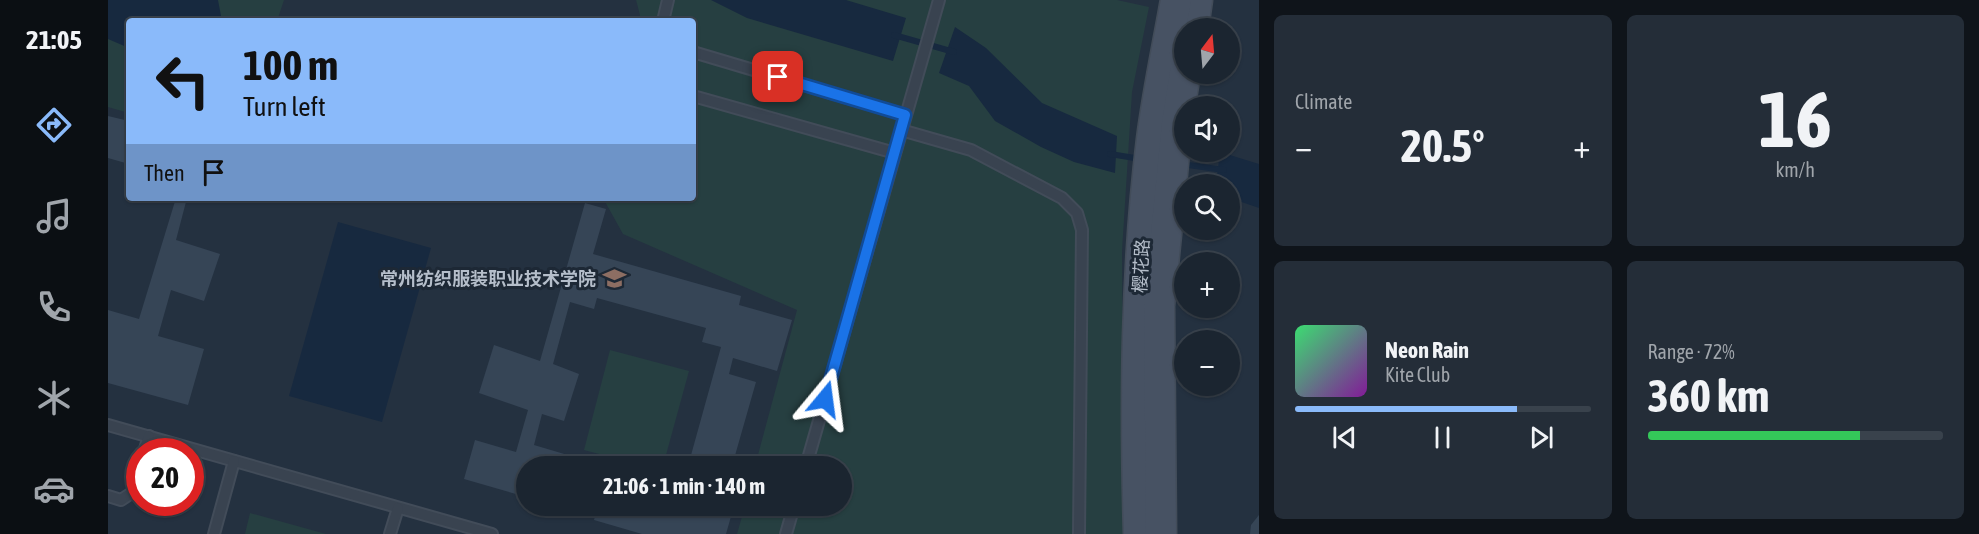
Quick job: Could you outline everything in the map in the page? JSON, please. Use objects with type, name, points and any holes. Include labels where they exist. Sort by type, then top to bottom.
[{"type":"street","name":"樱花路","points":[[1161,534],[1159,187],[1176,0]]},
{"type":"street","points":[[1194,18],[1197,0]]},
{"type":"street","name":"樱花路","points":[[1163,141],[1181,84]]},
{"type":"street","name":"樱花路","points":[[1139,534],[1136,412],[1141,254],[1159,187]]},
{"type":"lane","points":[[664,18],[668,0]]},
{"type":"lane","points":[[809,456],[939,0]]},
{"type":"lane","points":[[696,53],[905,115]]},
{"type":"lane","points":[[696,97],[895,153]]},
{"type":"lane","points":[[901,130],[971,150],[1062,198],[1077,213],[1082,230],[1079,534]]},
{"type":"lane","points":[[108,425],[492,534]]},
{"type":"lane","points":[[213,534],[234,461]]},
{"type":"lane","points":[[108,496],[121,500],[126,497]]},
{"type":"lane","points":[[390,534],[398,508]]},
{"type":"lane","points":[[786,534],[791,516]]},
{"type":"green space","points":[[108,0],[284,0],[278,18],[126,18],[126,112],[108,107]]},
{"type":"green space","points":[[636,0],[1117,0],[1149,7],[1132,92],[1122,251],[1124,534],[737,534],[742,516],[852,516],[852,456],[758,456],[797,310],[623,234],[605,201],[696,201],[696,18],[639,18]]},
{"type":"green space","points":[[610,350],[689,371],[666,456],[606,456],[584,450]]},
{"type":"green space","points":[[250,513],[326,534],[245,534]]},
{"type":"water","points":[[108,0],[218,0],[221,18],[126,18],[126,47],[108,39]]},
{"type":"water","points":[[711,0],[846,0],[906,18],[893,61],[747,18]]},
{"type":"water","points":[[955,27],[986,48],[1042,103],[1117,136],[1115,173],[1074,162],[1041,147],[995,121],[969,86],[939,73]]},
{"type":"water","points":[[1240,158],[1259,164],[1259,208],[1240,201],[1240,174],[1217,174],[1219,162],[1240,162]]},
{"type":"water","points":[[338,222],[431,248],[382,422],[289,396]]},
{"type":"building","points":[[108,116],[126,120],[126,163],[108,158]]},
{"type":"building","points":[[175,201],[186,201],[176,240],[220,254],[204,301],[171,290],[158,336],[204,349],[188,405],[108,383],[108,310],[139,319]]},
{"type":"building","points":[[585,203],[606,209],[593,254],[741,296],[739,305],[792,320],[777,371],[733,358],[729,374],[756,382],[735,456],[691,456],[721,347],[702,342],[706,328],[597,298],[594,309],[570,302],[553,364],[579,374],[564,421],[542,414],[534,445],[571,456],[516,456],[516,494],[464,479],[475,440],[516,452],[528,410],[479,393],[494,345],[540,361]]},
{"type":"building","points":[[1259,515],[1259,534],[1250,534],[1251,525]]},
{"type":"building","points":[[595,516],[731,516],[726,534],[642,534],[594,520]]},
{"type":"waterway","points":[[894,35],[954,52]]},
{"type":"waterway","points":[[1110,154],[1141,159]]},
{"type":"waterway","points":[[1181,164],[1224,170]]},
{"type":"place","name":"常州纺织服装职业技术学院","points":[[614,278]]},
{"type":"route","points":[[778,77],[905,115],[825,399]]}]
